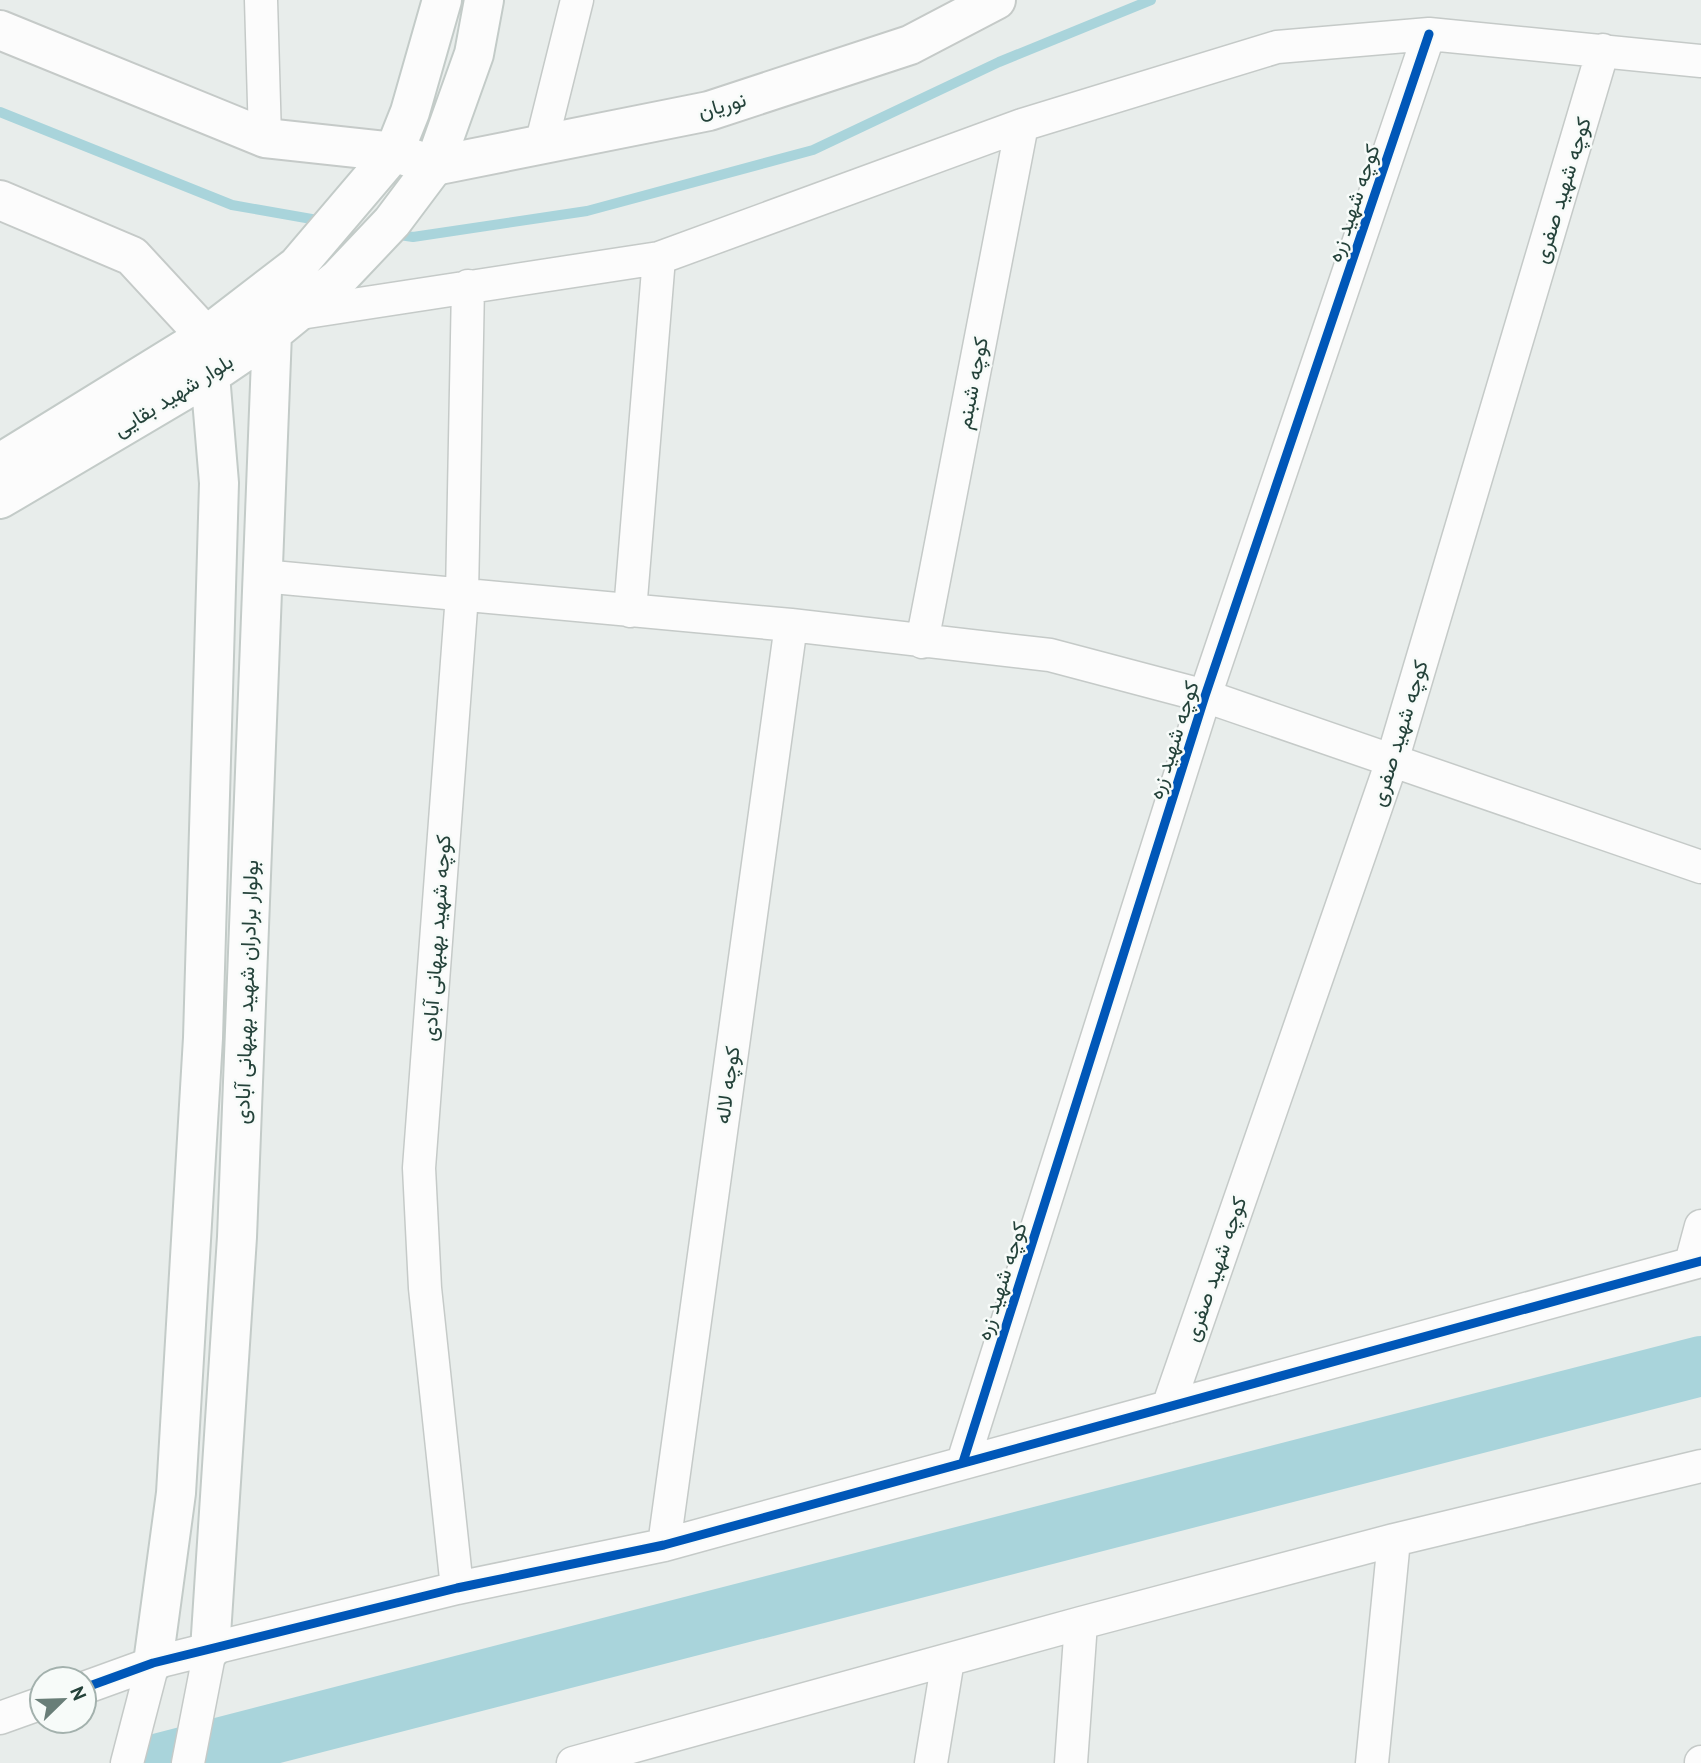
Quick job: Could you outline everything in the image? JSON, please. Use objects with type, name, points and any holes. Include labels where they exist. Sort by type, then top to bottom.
[{"type":"main road","name":"بلوار شهید بقایی","points":[[0,463],[206,336],[297,266],[394,152],[410,111],[442,0]]},
{"type":"main road","name":"بلوار شهید بقایی","points":[[0,499],[209,375],[283,323],[338,279],[392,222],[434,166],[474,54],[484,0]]},
{"type":"main road","name":"نوریان","points":[[434,166],[709,111],[911,45],[996,0]]},
{"type":"main road","points":[[0,30],[265,138],[394,152],[434,166]]},
{"type":"main road","points":[[0,200],[132,256],[206,336]]},
{"type":"main road","name":"بولوار برادران شهید بهبهانی آبادی","points":[[210,1650],[237,1223],[262,576],[283,323]]},
{"type":"main road","name":"بولوار برادران شهید بهبهانی آبادی","points":[[153,1663],[176,1493],[203,1038],[219,483],[206,336]]},
{"type":"street","points":[[261,0],[265,138]]},
{"type":"street","points":[[541,145],[577,0]]},
{"type":"street","points":[[283,323],[468,286],[659,258],[1022,125],[1276,47],[1429,34],[1701,61]]},
{"type":"street","name":"کوچه شهید زره","points":[[963,1462],[1205,696],[1429,34]]},
{"type":"street","name":"کوچه شهید صفری","points":[[1168,1407],[1392,761],[1603,50]]},
{"type":"street","name":"کوچه شبنم","points":[[922,642],[1022,125]]},
{"type":"street","points":[[630,611],[659,258]]},
{"type":"street","name":"کوچه شهید بهبهانی آبادی","points":[[457,1588],[425,1288],[419,1168],[461,595],[468,286]]},
{"type":"street","points":[[262,576],[790,625],[1050,655],[1205,696],[1701,867]]},
{"type":"street","name":"کوچه لاله","points":[[664,1545],[790,625]]},
{"type":"street","points":[[98,1683],[153,1663],[457,1588],[664,1545],[1696,1262],[1701,1226]]},
{"type":"street","points":[[573,1763],[1394,1540],[1701,1466]]},
{"type":"street","points":[[1372,1763],[1394,1540]]},
{"type":"street","points":[[1071,1763],[1081,1623]]},
{"type":"street","points":[[188,1763],[210,1650]]},
{"type":"street","points":[[931,1763],[948,1660]]},
{"type":"street","points":[[127,1763],[153,1663]]},
{"type":"street","points":[[0,1718],[28,1708]]},
{"type":"waterway","points":[[393,234],[413,237],[587,211],[813,150],[999,62],[1151,0]]},
{"type":"waterway","points":[[0,112],[232,205],[323,221]]},
{"type":"waterway","points":[[160,1763],[1701,1366]]},
{"type":"cycle path","points":[[963,1462],[1205,696],[1429,34]]},
{"type":"cycle path","points":[[98,1683],[153,1663],[457,1588],[664,1545],[1701,1261]]}]
